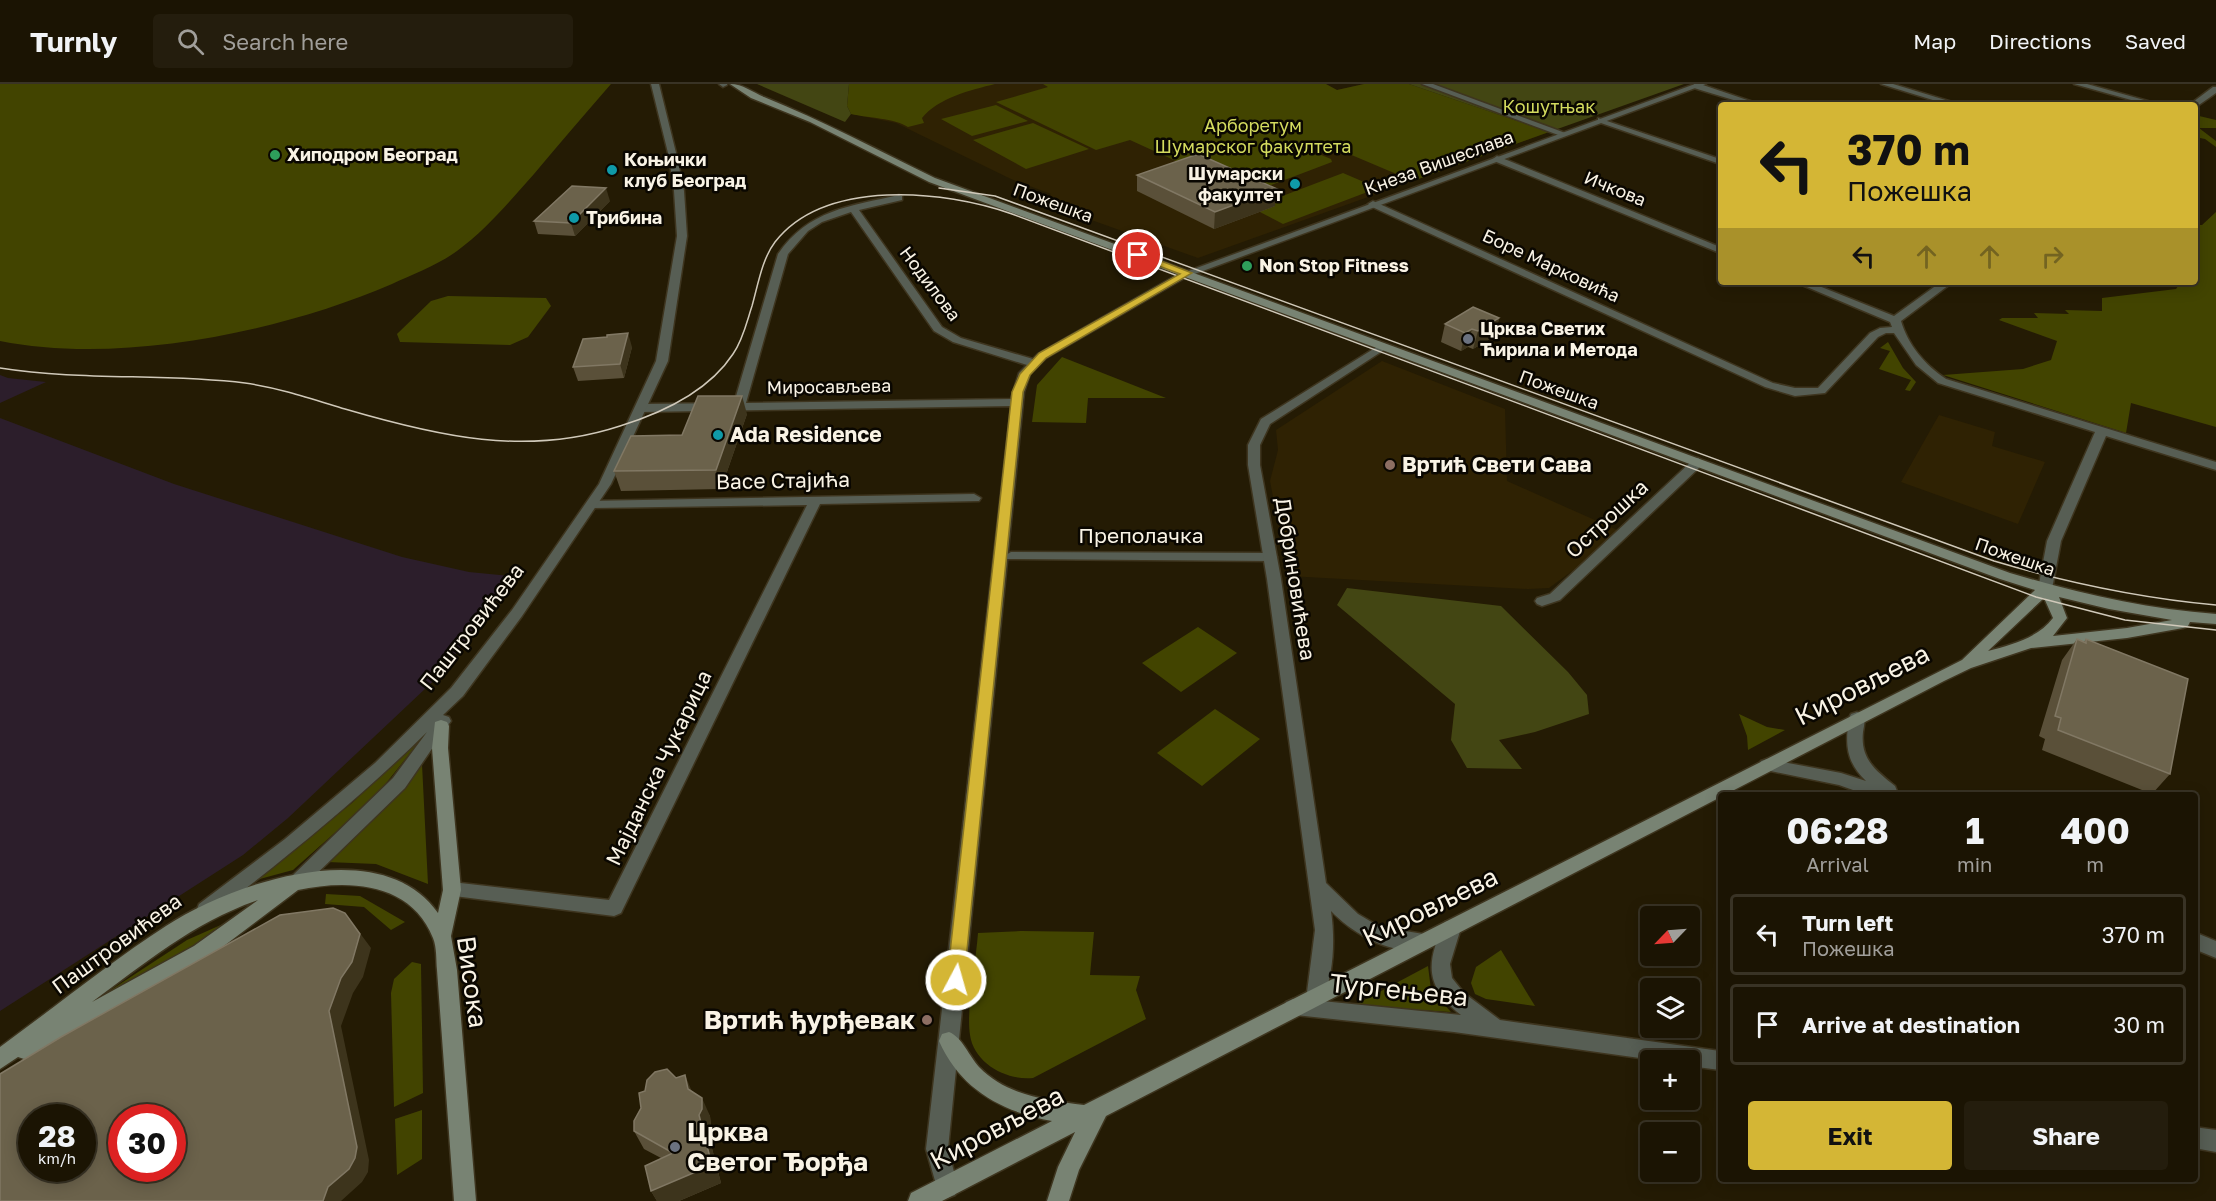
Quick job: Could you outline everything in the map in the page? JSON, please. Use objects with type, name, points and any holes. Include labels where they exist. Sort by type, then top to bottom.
[{"type":"main road","name":"Пожешка","points":[[734,84],[926,177],[2045,589],[2135,611],[2212,619]]},
{"type":"main road","name":"Кировљева","points":[[919,1201],[950,1194],[1092,1111],[1857,718],[1966,664],[2028,643],[2057,624],[2060,618],[2055,602],[2045,589],[1966,664]]},
{"type":"main road","points":[[2028,643],[2127,633],[2212,619]]},
{"type":"main road","points":[[441,726],[440,748],[452,890],[441,935]]},
{"type":"main road","name":"Висока","points":[[197,916],[297,882],[333,876],[357,876],[376,880],[419,904],[441,935],[447,970],[465,1201]]},
{"type":"main road","name":"Паштровићева","points":[[0,1061],[82,1020],[201,952],[297,882]]},
{"type":"main road","name":"Паштровићева","points":[[0,1061],[173,931],[197,916]]},
{"type":"main road","points":[[949,1041],[966,1071],[981,1084],[1011,1100],[1040,1108],[1092,1111],[1058,1201]]},
{"type":"street","name":"Паштровићева","points":[[197,916],[291,844],[381,767],[458,692],[517,613],[593,504],[641,408],[665,349],[682,236],[679,191],[673,157],[655,84]]},
{"type":"street","points":[[1426,84],[1564,134]]},
{"type":"street","points":[[1885,84],[1948,102]]},
{"type":"street","points":[[2078,84],[2147,102]]},
{"type":"street","points":[[1699,85],[1749,102]]},
{"type":"street","name":"Кнеза Вишеслава","points":[[1034,363],[1042,356],[1188,273],[1699,85]]},
{"type":"street","points":[[2197,102],[2216,89]]},
{"type":"street","points":[[1601,120],[1718,161]]},
{"type":"street","name":"Ичкова","points":[[1497,159],[1718,249]]},
{"type":"street","points":[[739,406],[783,254],[789,243],[796,235],[821,218],[899,198]]},
{"type":"street","name":"Боре Марковића","points":[[1373,204],[1719,363],[1782,389],[1812,393],[1821,391],[1874,335],[1897,325],[1944,285]]},
{"type":"street","name":"Нодилова","points":[[854,209],[938,330],[957,340],[1034,363]]},
{"type":"street","points":[[1807,285],[1897,325],[1926,370],[1942,381],[2216,466]]},
{"type":"street","name":"Добриновићева","points":[[1314,997],[1320,972],[1324,930],[1270,557],[1254,465],[1254,445],[1257,433],[1264,422],[1383,346]]},
{"type":"street","points":[[950,1194],[937,1149],[1016,402],[1020,383],[1034,363]]},
{"type":"street","name":"Миросављева","points":[[641,408],[1016,402]]},
{"type":"street","points":[[2045,589],[2054,541],[2102,432]]},
{"type":"street","name":"Острошка","points":[[1542,601],[1555,597],[1698,462]]},
{"type":"street","name":"Васе Стајића","points":[[593,504],[974,498]]},
{"type":"street","name":"Мајданска Чукарица","points":[[452,890],[614,908],[816,500]]},
{"type":"street","name":"Преполачка","points":[[1011,556],[1270,557]]},
{"type":"street","points":[[441,726],[458,692]]},
{"type":"street","points":[[1857,718],[1852,742],[1858,759],[1871,777],[1890,792]]},
{"type":"street","name":"Паштровићева","points":[[297,882],[399,783],[441,726]]},
{"type":"street","points":[[1767,765],[1841,779],[1878,792]]},
{"type":"street","points":[[1317,885],[1352,921],[1371,934],[1389,940],[1423,941]]},
{"type":"street","name":"Тургењева","points":[[1452,928],[1440,965],[1442,978],[1461,1003],[1498,1028]]},
{"type":"street","points":[[2198,942],[2216,950]]},
{"type":"street","name":"Тургењева","points":[[1293,1008],[1384,1014],[1498,1028],[1718,1061]]},
{"type":"street","points":[[2198,1138],[2216,1141]]},
{"type":"shaded area","points":[[849,84],[1324,84],[1337,90],[1364,84],[1409,84],[1549,132],[1198,258],[1038,201],[1051,194],[1011,179],[896,123],[851,114]]},
{"type":"shaded area","name":"Вртић Свети Сава","points":[[1382,361],[1505,409],[1507,481],[1624,533],[1549,588],[1528,589],[1288,576],[1270,481],[1278,450],[1276,430]]},
{"type":"shaded area","points":[[0,375],[8,378],[46,382],[0,403]]},
{"type":"shaded area","points":[[1939,415],[1995,432],[1992,446],[2045,462],[2018,524],[1901,482]]},
{"type":"shaded area","points":[[0,418],[174,484],[402,557],[469,572],[511,576],[443,672],[288,818],[243,855],[0,1011]]},
{"type":"green space","name":"Хиподром Београд","points":[[0,84],[611,84],[497,215],[468,243],[434,265],[392,284],[301,317],[199,340],[96,349],[47,347],[0,341]]},
{"type":"green space","points":[[757,84],[849,84],[847,106],[851,114],[845,122]]},
{"type":"green space","points":[[849,84],[995,84],[946,100],[922,118],[924,123],[908,127],[888,120],[851,114],[847,106]]},
{"type":"green space","name":"Арборетум Шумарског факултета","points":[[1043,84],[1326,84],[1337,90],[1364,84],[1409,84],[1549,132],[1413,181],[1335,148],[1319,154],[1331,159],[1332,162],[1248,194],[1130,140],[1096,150],[996,102],[1048,87]]},
{"type":"green space","name":"Кошутњак","points":[[1409,84],[1684,84],[1549,132]]},
{"type":"green space","points":[[996,105],[1028,121],[972,136],[941,119]]},
{"type":"green space","points":[[2198,116],[2216,120],[2216,128],[2199,128],[2216,141],[2216,147],[2205,139],[2198,138]]},
{"type":"green space","points":[[1033,123],[1089,149],[1026,169],[973,140]]},
{"type":"green space","points":[[1343,173],[1378,188],[1283,224],[1260,212],[1267,202]]},
{"type":"green space","points":[[2216,212],[2216,427],[2131,403],[2126,433],[1943,375],[2023,369],[2051,360],[2057,341],[1999,320],[2002,318],[2038,318],[2034,313],[2069,314],[2065,310],[2102,311],[2102,298],[2176,289],[2179,285],[2198,285],[2198,225],[2202,225]]},
{"type":"green space","points":[[448,296],[546,298],[551,306],[528,337],[510,345],[400,342],[397,334],[431,301]]},
{"type":"green space","points":[[1888,342],[1903,368],[1916,382],[1910,391],[1905,390],[1911,380],[1879,369],[1890,351],[1880,348]]},
{"type":"green space","points":[[1062,357],[1166,398],[1088,398],[1086,423],[1032,422],[1037,385]]},
{"type":"green space","points":[[1347,588],[1501,606],[1568,672],[1587,695],[1589,714],[1535,732],[1499,740],[1522,769],[1467,768],[1451,740],[1455,704],[1337,605]]},
{"type":"green space","points":[[1198,627],[1237,653],[1181,692],[1142,663]]},
{"type":"green space","points":[[1215,709],[1260,739],[1202,786],[1157,753]]},
{"type":"green space","points":[[1739,714],[1767,727],[1785,730],[1748,750],[1747,736]]},
{"type":"green space","points":[[431,727],[375,797],[293,870],[256,880],[352,803]]},
{"type":"green space","points":[[422,764],[428,884],[376,864],[327,862],[381,811]]},
{"type":"green space","points":[[326,894],[360,896],[405,922],[391,930],[364,907],[325,904]]},
{"type":"green space","points":[[223,924],[189,949],[33,1041],[187,940]]},
{"type":"green space","points":[[1094,932],[1090,975],[1140,976],[1136,990],[1146,1019],[1033,1078],[1013,1077],[985,1062],[973,1045],[969,1024],[978,933]]},
{"type":"green space","points":[[1501,950],[1535,1006],[1486,999],[1475,994],[1471,983],[1476,967]]},
{"type":"green space","points":[[412,962],[421,964],[423,1093],[394,1107],[391,993],[394,979]]},
{"type":"green space","points":[[1428,966],[1431,990],[1451,1012],[1353,1006]]},
{"type":"green space","points":[[422,1110],[422,1159],[397,1175],[395,1119]]},
{"type":"building","points":[[1198,154],[1277,189],[1215,212],[1137,175]]},
{"type":"building","points":[[572,186],[606,188],[571,223],[534,221]]},
{"type":"building","points":[[1473,307],[1499,318],[1478,331],[1472,329],[1465,333],[1445,324]]},
{"type":"building","points":[[628,333],[620,364],[573,367],[583,339]]},
{"type":"building","points":[[698,396],[742,396],[716,470],[614,471],[631,436],[682,435]]},
{"type":"building","points":[[2077,639],[2086,643],[2086,639],[2188,679],[2170,774],[2058,730],[2061,718],[2055,716]]},
{"type":"building","points":[[333,908],[345,913],[360,934],[352,962],[341,978],[329,1011],[357,1147],[355,1158],[349,1169],[328,1187],[323,1201],[0,1201],[0,1074],[61,1037],[280,915]]},
{"type":"building","name":"Црква Светог Ђорђа","points":[[667,1069],[676,1078],[685,1075],[688,1089],[702,1098],[702,1109],[699,1115],[712,1165],[651,1191],[645,1166],[673,1153],[634,1131],[634,1121],[641,1108],[639,1093],[645,1091],[647,1080],[655,1072]]},
{"type":"tram line","points":[[939,188],[995,196],[1994,561],[2104,589],[2216,605]]},
{"type":"tram line","points":[[0,368],[61,374],[184,378],[245,383],[283,391],[379,419],[482,439],[550,440],[585,435],[636,421],[668,408],[697,390],[723,367],[742,337],[767,256],[775,242],[797,221],[824,207],[854,199],[887,195],[921,195],[954,199],[1012,214],[2036,597],[2125,620],[2216,630]]},
{"type":"place","name":"Хиподром Београд","points":[[275,155]]},
{"type":"place","name":"Коњички клуб Београд","points":[[612,170]]},
{"type":"place","name":"Шумарски факултет","points":[[1295,184]]},
{"type":"place","name":"Трибина","points":[[574,218]]},
{"type":"place","name":"Non Stop Fitness","points":[[1247,266]]},
{"type":"place","name":"Црква Светих Ћирила и Метода","points":[[1468,339]]},
{"type":"place","name":"Ada Residence","points":[[718,435]]},
{"type":"place","name":"Вртић Свети Сава","points":[[1390,465]]},
{"type":"place","name":"Вртић ђурђевак","points":[[927,1020]]},
{"type":"place","name":"Црква Светог Ђорђа","points":[[675,1147]]},
{"type":"route","points":[[956,980],[1017,392],[1025,374],[1042,356],[1188,273],[1138,255]]}]
